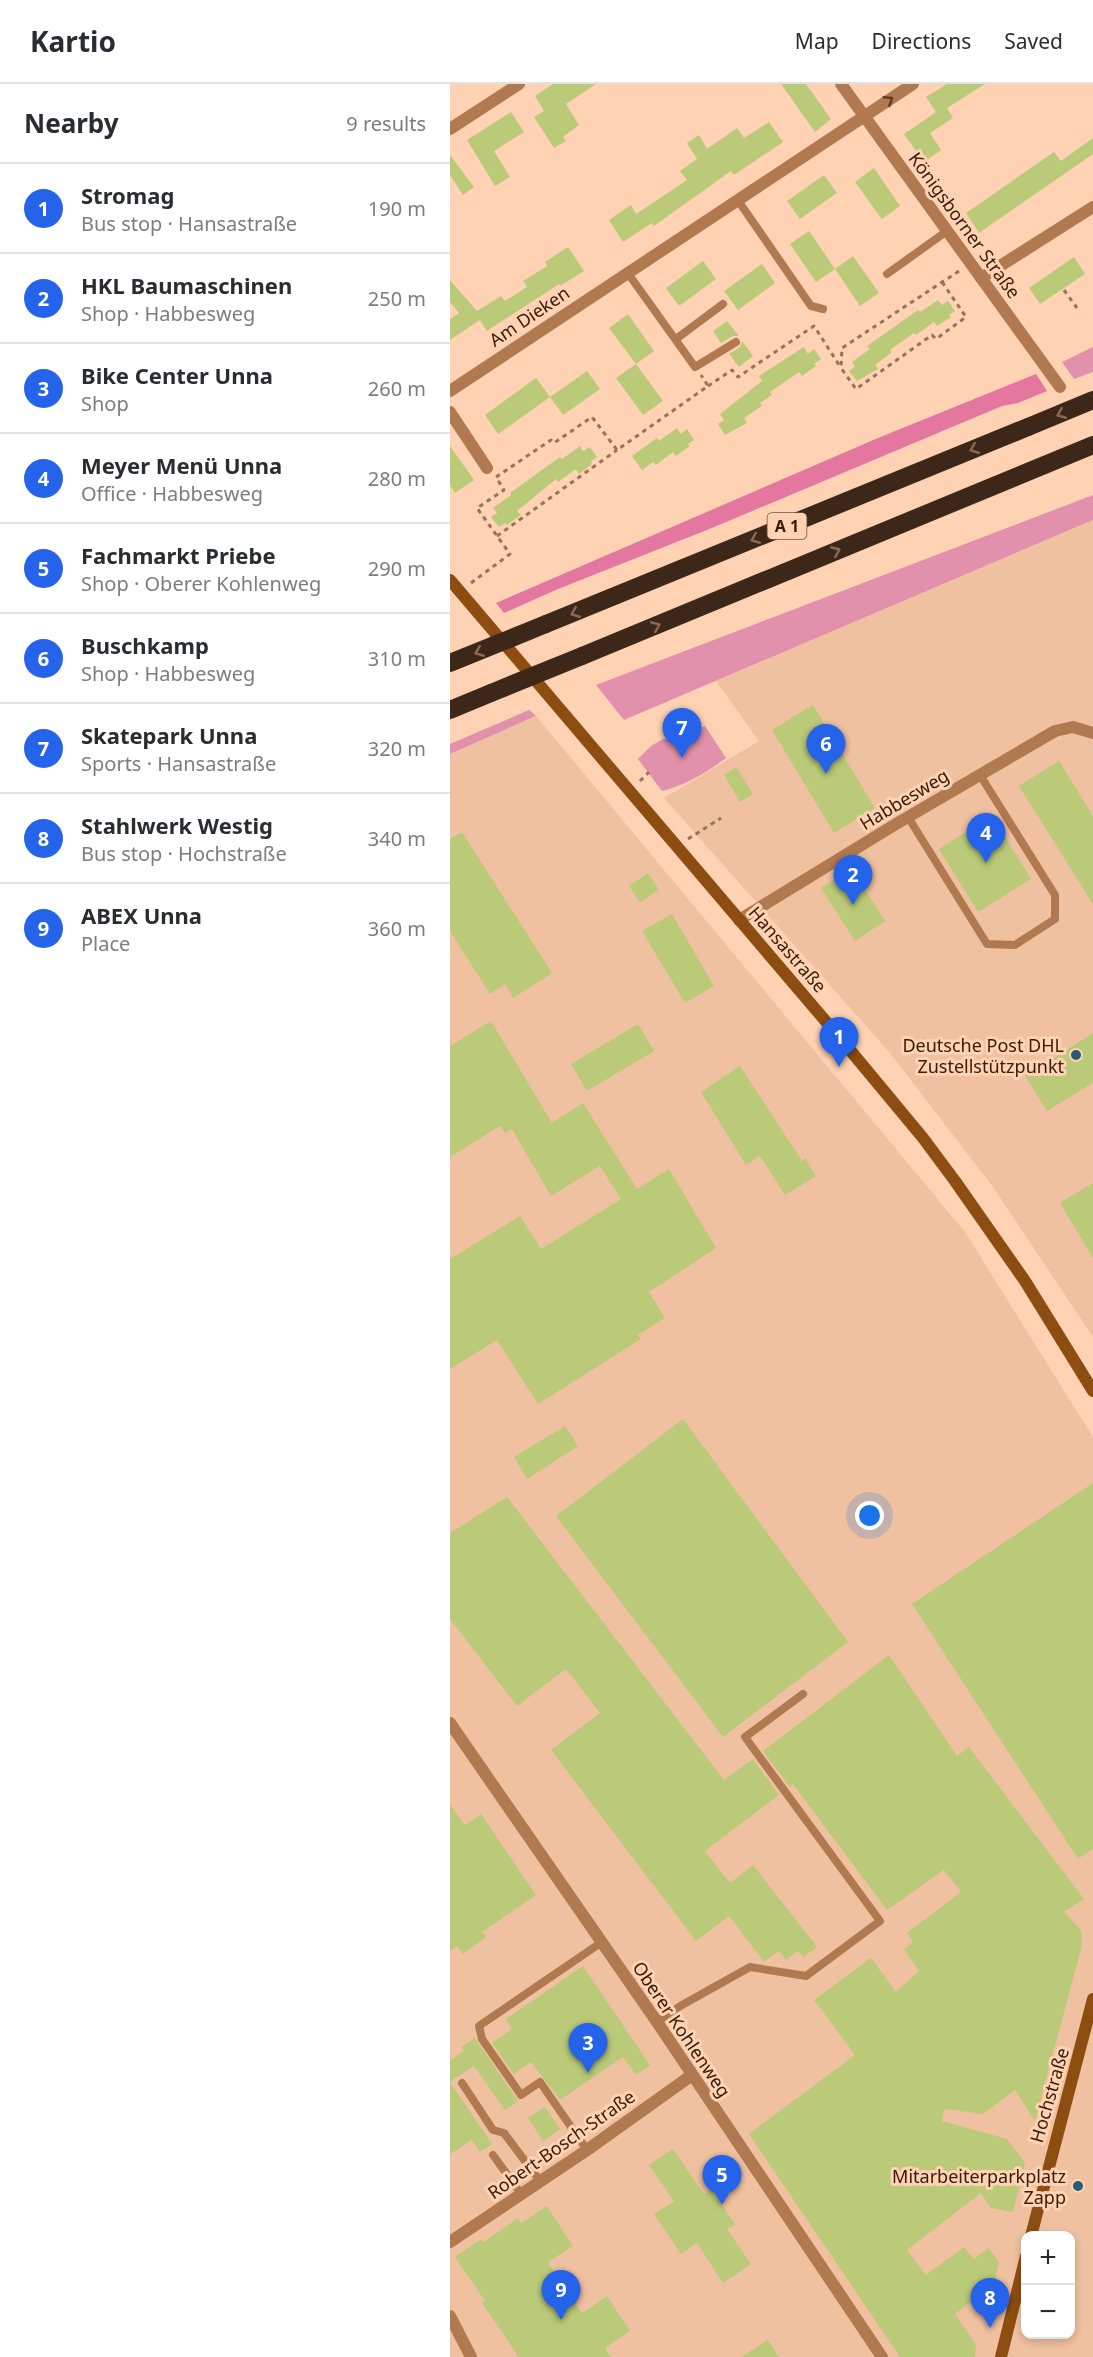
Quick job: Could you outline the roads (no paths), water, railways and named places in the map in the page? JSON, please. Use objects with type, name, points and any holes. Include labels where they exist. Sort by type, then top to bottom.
[{"type":"highway","name":"A 1","points":[[450,663],[1093,400]]},
{"type":"highway","name":"A 1","points":[[450,710],[1093,445]]},
{"type":"main road","name":"Hansastraße","points":[[450,580],[840,1038],[956,1181],[1025,1281],[1093,1391]]},
{"type":"main road","name":"Hochstraße","points":[[1032,2231],[1093,1999]]},
{"type":"main road","points":[[1001,2357],[1021,2276]]},
{"type":"street","points":[[450,129],[519,84]]},
{"type":"street","name":"Königsborner Straße","points":[[841,84],[1060,387]]},
{"type":"street","name":"Am Dieken","points":[[450,391],[736,199],[913,84]]},
{"type":"street","points":[[981,278],[1093,207]]},
{"type":"street","points":[[450,412],[487,468]]},
{"type":"street","name":"Habbesweg","points":[[740,920],[908,817],[1055,731],[1073,727],[1093,733]]},
{"type":"street","name":"Oberer Kohlenweg","points":[[450,1723],[657,2022],[882,2357]]},
{"type":"street","name":"Robert-Bosch-Straße","points":[[450,2242],[587,2150],[692,2075]]},
{"type":"street","points":[[450,2316],[471,2357]]},
{"type":"lane","points":[[736,199],[811,306],[823,309]]},
{"type":"lane","points":[[887,274],[947,231]]},
{"type":"lane","points":[[627,272],[695,366],[736,342]]},
{"type":"lane","points":[[676,339],[723,304]]},
{"type":"lane","points":[[908,817],[987,944],[1015,945],[1055,919],[1055,896],[980,775]]},
{"type":"lane","points":[[657,2022],[682,2005],[750,1967],[806,1976],[880,1921],[745,1737],[803,1694]]},
{"type":"lane","points":[[587,2150],[540,2082],[521,2095],[482,2039],[479,2026],[602,1942]]},
{"type":"lane","points":[[462,2083],[493,2130],[504,2133],[540,2181]]},
{"type":"lane","points":[[493,2156],[520,2194]]},
{"type":"place","name":"Skatepark Unna","points":[[682,758]]},
{"type":"place","name":"Buschkamp","points":[[826,774]]},
{"type":"place","name":"Meyer Menü Unna","points":[[986,863]]},
{"type":"place","name":"HKL Baumaschinen","points":[[853,905]]},
{"type":"place","name":"Deutsche Post DHL Zustellstützpunkt","points":[[1076,1055]]},
{"type":"place","name":"Stromag","points":[[839,1067]]},
{"type":"place","name":"Bike Center Unna","points":[[588,2073]]},
{"type":"place","name":"Mitarbeiterparkplatz Zapp","points":[[1078,2186]]},
{"type":"place","name":"Fachmarkt Priebe","points":[[722,2205]]},
{"type":"place","name":"ABEX Unna","points":[[561,2320]]},
{"type":"place","name":"Stahlwerk Westig","points":[[990,2328]]}]
